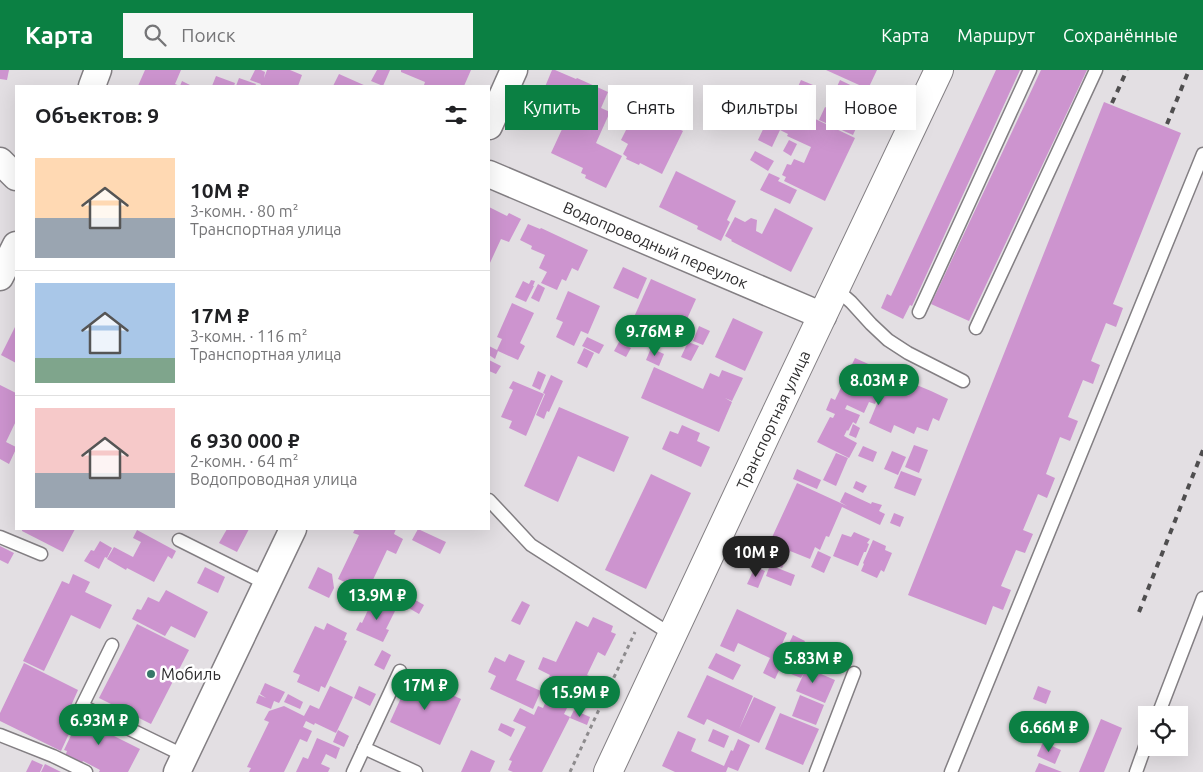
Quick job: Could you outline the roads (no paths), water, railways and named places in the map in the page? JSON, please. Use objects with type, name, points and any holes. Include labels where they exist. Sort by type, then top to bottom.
[{"type":"street","points":[[92,85],[98,70]]},
{"type":"street","points":[[490,124],[514,70]]},
{"type":"street","name":"Транспортная улица","points":[[608,772],[939,70]]},
{"type":"street","points":[[0,154],[15,152]]},
{"type":"street","points":[[0,161],[15,176]]},
{"type":"street","name":"Водопроводный переулок","points":[[490,174],[823,316]]},
{"type":"street","points":[[0,277],[15,247]]},
{"type":"street","points":[[181,764],[293,530]]},
{"type":"lane","points":[[919,312],[1030,70]]},
{"type":"lane","points":[[976,328],[1096,70]]},
{"type":"lane","points":[[951,772],[1203,154]]},
{"type":"lane","points":[[836,289],[888,340],[908,353],[963,381]]},
{"type":"lane","points":[[490,501],[531,545],[672,635]]},
{"type":"lane","points":[[0,537],[41,554]]},
{"type":"lane","points":[[179,540],[267,584]]},
{"type":"lane","points":[[1161,706],[1203,598]]},
{"type":"lane","points":[[112,645],[82,706],[181,764]]},
{"type":"lane","points":[[353,772],[400,671]]},
{"type":"lane","points":[[816,772],[854,673]]},
{"type":"lane","points":[[0,735],[53,756],[86,772]]},
{"type":"lane","points":[[364,748],[416,772]]},
{"type":"lane","points":[[1136,772],[1142,756]]},
{"type":"railway","points":[[1112,103],[1127,70]]},
{"type":"railway","points":[[1167,124],[1189,70]]},
{"type":"railway","points":[[1139,612],[1203,450]]},
{"type":"place","name":"Мобиль","points":[[151,674]]}]
